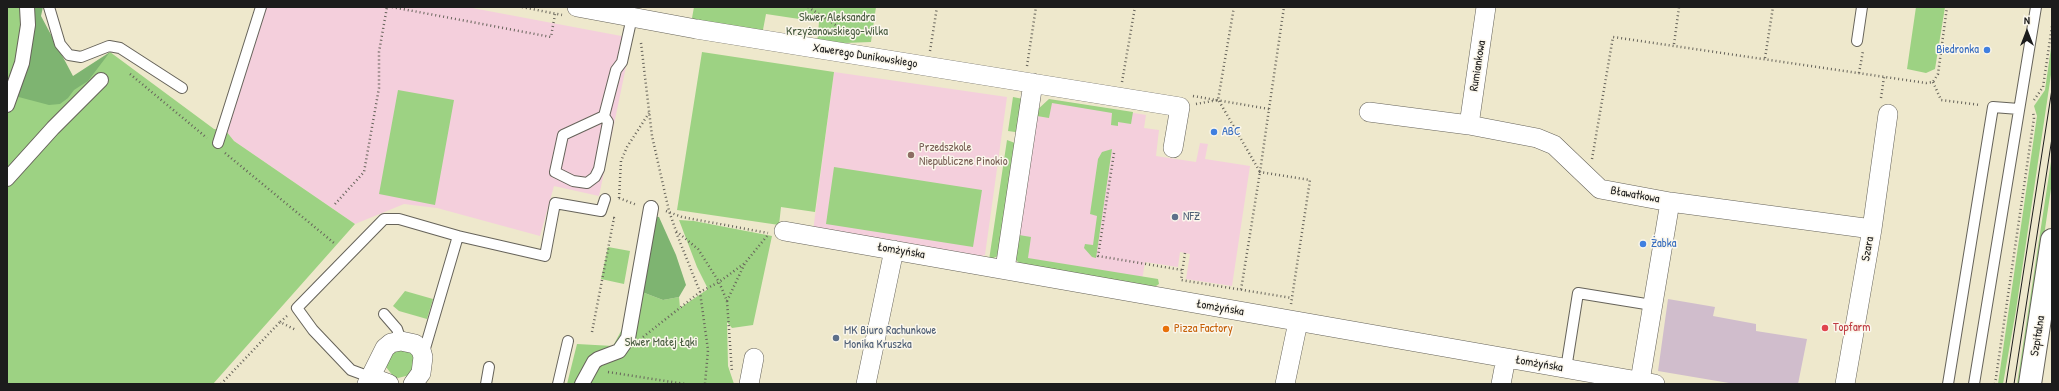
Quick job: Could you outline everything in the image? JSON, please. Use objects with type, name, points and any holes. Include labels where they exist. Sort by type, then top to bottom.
[{"type":"street","points":[[7,105],[22,63],[28,25],[27,7]]},
{"type":"street","name":"Xawerego Dunikowskiego","points":[[577,7],[696,29],[1184,101]]},
{"type":"street","name":"Rumiankowa","points":[[1469,125],[1486,7]]},
{"type":"street","points":[[1005,269],[1030,78]]},
{"type":"street","points":[[7,179],[53,128],[101,80]]},
{"type":"street","points":[[1174,148],[1184,101]]},
{"type":"street","name":"Bławatkowa","points":[[1370,112],[1469,125],[1537,138],[1554,145],[1600,189],[1670,202],[1872,229]]},
{"type":"street","name":"Szara","points":[[1845,384],[1872,229],[1888,114]]},
{"type":"street","points":[[1648,383],[1652,304],[1670,202]]},
{"type":"street","points":[[582,384],[590,369],[598,359],[619,351],[628,338],[651,208]]},
{"type":"street","name":"Łomżyńska","points":[[784,231],[1294,316],[1506,358],[1648,383]]},
{"type":"street","name":"Szpitalna","points":[[2030,384],[2052,240]]},
{"type":"street","points":[[866,384],[894,250]]},
{"type":"street","points":[[1285,384],[1294,316]]},
{"type":"street","points":[[389,384],[369,380],[385,348],[390,343],[401,340],[416,344],[421,350],[423,367],[416,383]]},
{"type":"street","points":[[741,381],[754,358]]},
{"type":"street","points":[[1501,384],[1506,358]]},
{"type":"lane","points":[[49,7],[60,44],[70,55],[81,57],[109,46],[120,48],[182,88]]},
{"type":"lane","points":[[219,146],[261,7]]},
{"type":"lane","points":[[1857,41],[1862,7]]},
{"type":"lane","points":[[1974,384],[2036,7]]},
{"type":"lane","points":[[604,116],[563,135],[555,172],[573,181],[588,183],[596,177],[599,169],[608,122],[604,116],[616,70],[622,62],[632,17]]},
{"type":"lane","points":[[1948,384],[1993,107],[2019,109]]},
{"type":"lane","points":[[369,380],[351,370],[313,330],[297,308],[384,219],[399,219],[458,236],[545,256],[555,203],[601,211],[605,199]]},
{"type":"lane","points":[[423,357],[458,236]]},
{"type":"lane","points":[[1566,369],[1578,293],[1652,304]]},
{"type":"lane","points":[[384,314],[397,329],[401,340]]},
{"type":"lane","points":[[558,384],[568,341]]},
{"type":"lane","points":[[486,384],[489,367]]},
{"type":"path","points":[[335,204],[364,172],[379,88],[379,52],[387,7]]},
{"type":"path","points":[[392,7],[551,37],[555,14]]},
{"type":"path","points":[[808,7],[855,38]]},
{"type":"path","points":[[929,57],[937,7]]},
{"type":"path","points":[[1030,78],[1036,7]]},
{"type":"path","points":[[1121,86],[1135,7]]},
{"type":"path","points":[[1234,7],[1218,100],[1260,172]]},
{"type":"path","points":[[1240,290],[1260,172],[1284,7]]},
{"type":"path","points":[[1674,44],[1679,7]]},
{"type":"path","points":[[1765,58],[1773,7]]},
{"type":"path","points":[[1589,180],[1613,37],[1674,44],[1926,83],[1933,82],[1938,74],[1947,7]]},
{"type":"path","points":[[1995,384],[2034,118],[2031,106],[2043,87],[2052,26]]},
{"type":"path","points":[[640,38],[652,136],[676,231],[700,292],[708,350],[706,384]]},
{"type":"path","points":[[130,74],[208,138]]},
{"type":"path","points":[[1933,82],[1941,100],[1993,107]]},
{"type":"path","points":[[1184,101],[1218,100]]},
{"type":"path","points":[[1184,101],[1218,100],[1269,109]]},
{"type":"path","points":[[643,337],[700,292],[719,282],[745,263],[770,233],[682,217],[670,211],[635,205],[619,198],[621,161],[627,147],[649,113]]},
{"type":"path","points":[[219,146],[334,243]]},
{"type":"path","points":[[1114,153],[1098,256],[1182,270]]},
{"type":"path","points":[[1260,172],[1310,180],[1292,298],[1294,316]]},
{"type":"path","points":[[592,332],[614,218],[606,217]]},
{"type":"path","points":[[676,231],[698,249],[719,282],[727,301],[741,381]]},
{"type":"path","points":[[1185,253],[1181,280],[1292,298]]},
{"type":"path","points":[[727,301],[745,263]]},
{"type":"path","points":[[221,384],[280,322]]},
{"type":"path","points":[[590,369],[685,384]]},
{"type":"shaded area","points":[[266,7],[467,7],[632,38],[599,196],[554,186],[540,236],[437,208],[404,204],[355,224],[234,141],[226,131]]},
{"type":"shaded area","name":"Przedszkole Niepubliczne Pinokio","points":[[834,72],[1007,97],[985,255],[977,257],[813,231]]},
{"type":"shaded area","points":[[1049,99],[1146,115],[1144,128],[1159,130],[1156,156],[1196,162],[1200,143],[1208,144],[1205,159],[1250,166],[1232,286],[1186,279],[1190,254],[1180,252],[1178,267],[1145,262],[1142,280],[1027,262],[1016,242],[1036,111]]},
{"type":"shaded area","points":[[1668,299],[1715,307],[1713,316],[1756,324],[1756,331],[1807,339],[1798,384],[1735,384],[1658,371]]},
{"type":"green space","points":[[7,7],[28,7],[73,82],[110,52],[214,129],[226,131],[234,141],[355,224],[213,384],[7,384]]},
{"type":"green space","points":[[27,7],[43,7],[41,16],[73,76],[110,52],[88,81],[74,90],[68,98],[60,104],[49,105],[11,95]]},
{"type":"green space","name":"Skwer Aleksandra Krzyżanowskiego-Wilka","points":[[694,7],[876,7],[871,42],[817,44],[819,22],[766,14],[762,35],[700,25],[692,18]]},
{"type":"green space","points":[[1916,7],[1945,7],[1935,69],[1926,73],[1907,69]]},
{"type":"green space","points":[[2052,41],[2052,68],[2016,310],[2003,384],[1998,384],[2037,116],[2034,106],[2045,90]]},
{"type":"green space","points":[[702,52],[834,72],[815,212],[781,207],[779,225],[677,210]]},
{"type":"green space","points":[[398,90],[454,100],[435,205],[379,194]]},
{"type":"green space","points":[[1013,97],[1023,99],[1018,131],[1015,132],[1008,131]]},
{"type":"green space","points":[[1049,99],[1133,112],[1131,124],[1118,122],[1118,126],[1111,125],[1112,113],[1052,103],[1049,118],[1037,116],[1019,235],[1031,237],[1028,258],[1158,279],[1159,284],[1156,286],[1153,287],[1020,264],[1017,261],[1015,257],[1036,111]]},
{"type":"green space","points":[[1007,140],[1015,143],[998,256],[989,260]]},
{"type":"green space","points":[[1112,149],[1096,258],[1092,257],[1084,248],[1085,244],[1093,245],[1097,216],[1090,214],[1098,159],[1102,152]]},
{"type":"green space","points":[[2052,155],[2052,182],[2022,384],[2017,384]]},
{"type":"green space","points":[[834,167],[982,190],[973,247],[826,224]]},
{"type":"green space","points":[[645,215],[659,217],[676,255],[686,285],[679,297],[663,300],[642,292]]},
{"type":"green space","name":"Skwer Małej Łąki","points":[[679,220],[694,221],[772,236],[753,325],[732,328],[727,322],[728,366],[734,384],[567,384],[577,344],[613,346],[642,292],[663,300],[679,297],[680,308],[708,289],[697,267]]},
{"type":"green space","points":[[608,247],[630,251],[624,284],[601,279]]},
{"type":"green space","points":[[405,291],[433,299],[427,319],[399,311],[393,306]]},
{"type":"green space","points":[[408,350],[412,354],[415,365],[410,375],[398,378],[393,376],[386,367],[391,351]]},
{"type":"tram line","points":[[2006,384],[2052,89]]},
{"type":"tram line","points":[[2014,384],[2052,138]]},
{"type":"place","name":"Biedronka","points":[[1987,50]]},
{"type":"place","name":"ABC","points":[[1214,132]]},
{"type":"place","name":"Przedszkole Niepubliczne Pinokio","points":[[911,155]]},
{"type":"place","name":"NFZ","points":[[1175,217]]},
{"type":"place","name":"Żabka","points":[[1643,244]]},
{"type":"place","name":"Topfarm","points":[[1825,328]]},
{"type":"place","name":"Pizza Factory","points":[[1166,329]]},
{"type":"place","name":"MK Biuro Rachunkowe Monika Kruszka","points":[[836,338]]}]
